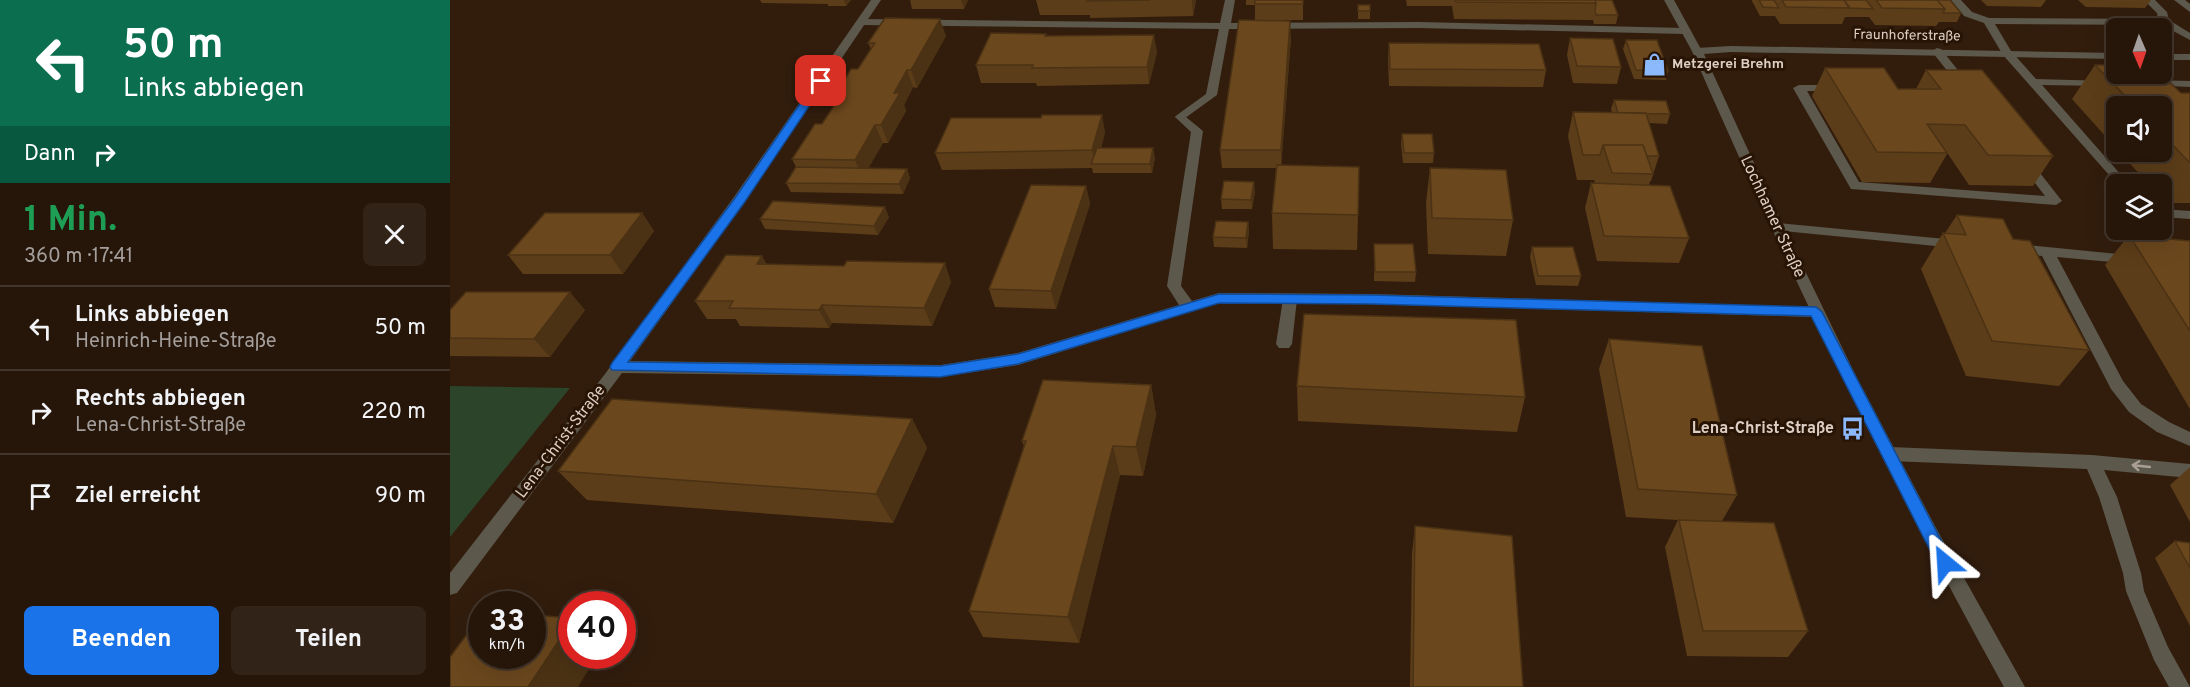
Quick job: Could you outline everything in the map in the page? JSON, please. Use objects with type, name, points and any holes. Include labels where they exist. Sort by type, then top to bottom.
[{"type":"street","name":"Lena-Christ-Straße","points":[[450,587],[740,201],[876,0]]},
{"type":"street","points":[[1188,307],[1174,286],[1197,131],[1181,117],[1211,95],[1230,0]]},
{"type":"street","name":"Lochhamer Straße","points":[[1669,0],[1697,51],[1816,312],[1954,580],[2015,687]]},
{"type":"street","points":[[1956,0],[1968,14],[1988,21],[2106,22]]},
{"type":"street","points":[[2149,0],[2162,12],[2163,18]]},
{"type":"street","points":[[2179,0],[2190,9]]},
{"type":"street","points":[[1988,21],[2007,53],[2114,174]]},
{"type":"street","points":[[861,22],[1224,26],[1419,25],[1684,31]]},
{"type":"street","points":[[2172,27],[2190,37]]},
{"type":"street","name":"Fraunhoferstraße","points":[[1697,51],[1731,49],[1937,51],[2106,56]]},
{"type":"street","points":[[1937,51],[1966,92]]},
{"type":"street","points":[[2172,57],[2190,57]]},
{"type":"street","points":[[2033,82],[2106,83]]},
{"type":"street","points":[[2172,84],[2190,84]]},
{"type":"street","points":[[1847,88],[1799,88],[1855,186],[2056,201],[2019,154]]},
{"type":"street","points":[[2172,214],[2190,215]]},
{"type":"street","points":[[1777,227],[1966,245]]},
{"type":"street","points":[[2001,248],[2142,259]]},
{"type":"street","points":[[2047,252],[2117,385],[2135,408],[2163,427],[2190,438]]},
{"type":"street","points":[[617,367],[940,371],[1018,359],[1219,298],[1816,312]]},
{"type":"street","points":[[1284,344],[1290,299]]},
{"type":"street","points":[[1890,454],[2092,462],[2190,471]]},
{"type":"street","points":[[2092,462],[2108,497],[2132,573],[2135,591],[2161,653],[2180,687]]},
{"type":"green space","points":[[450,386],[570,388],[450,537]]},
{"type":"building","points":[[1087,0],[1150,0],[1087,1]]},
{"type":"building","points":[[1255,0],[1303,0],[1303,4],[1255,4]]},
{"type":"building","points":[[1455,0],[1595,0],[1596,3],[1456,2]]},
{"type":"building","points":[[1595,0],[1612,0],[1618,15],[1596,15]]},
{"type":"building","points":[[1759,0],[1774,0],[1779,8],[1763,7]]},
{"type":"building","points":[[1782,0],[1844,0],[1850,8],[1786,7]]},
{"type":"building","points":[[1844,0],[1866,0],[1873,9],[1849,8]]},
{"type":"building","points":[[1876,0],[1937,0],[1945,9],[1882,8]]},
{"type":"building","points":[[1937,0],[1950,0],[1961,13],[1943,13],[1945,9]]},
{"type":"building","points":[[1358,5],[1370,5],[1370,11],[1358,11]]},
{"type":"building","points":[[885,18],[940,19],[911,70],[907,70],[894,93],[900,93],[881,125],[875,125],[855,160],[792,159],[815,124],[822,124],[841,95],[835,95],[851,69],[858,69],[875,43],[868,43]]},
{"type":"building","points":[[1239,20],[1290,21],[1281,150],[1220,150]]},
{"type":"building","points":[[991,33],[1046,34],[1045,36],[1154,35],[1147,67],[1032,68],[1033,65],[976,65]]},
{"type":"building","points":[[1570,38],[1613,39],[1621,67],[1577,66]]},
{"type":"building","points":[[1626,40],[1657,40],[1668,71],[1636,70]]},
{"type":"building","points":[[1389,43],[1539,44],[1546,70],[1390,69]]},
{"type":"building","points":[[2095,65],[2106,65],[2106,76]]},
{"type":"building","points":[[1825,68],[1884,68],[1898,89],[1941,89],[1926,70],[1982,70],[2053,156],[1988,155],[1965,125],[1927,124],[1947,153],[1877,152]]},
{"type":"building","points":[[2114,84],[2172,84],[2181,93],[2190,93],[2190,163],[2172,144],[2172,96],[2125,96]]},
{"type":"building","points":[[1614,100],[1666,101],[1670,114],[1618,113]]},
{"type":"building","points":[[1573,112],[1646,113],[1659,156],[1647,156],[1643,145],[1603,145],[1600,155],[1583,155]]},
{"type":"building","points":[[1042,115],[1102,115],[1092,150],[935,153],[951,118],[1041,118]]},
{"type":"building","points":[[1402,134],[1432,134],[1434,153],[1404,153]]},
{"type":"building","points":[[1603,145],[1643,145],[1653,174],[1612,173]]},
{"type":"building","points":[[1097,148],[1153,148],[1150,164],[1091,164]]},
{"type":"building","points":[[1277,165],[1359,167],[1358,215],[1272,213]]},
{"type":"building","points":[[796,167],[907,169],[899,184],[786,183]]},
{"type":"building","points":[[1430,168],[1506,170],[1513,220],[1432,218]]},
{"type":"building","points":[[1224,181],[1254,182],[1251,200],[1221,199]]},
{"type":"building","points":[[1591,183],[1670,186],[1689,238],[1604,236]]},
{"type":"building","points":[[1031,185],[1086,186],[1051,291],[989,289]]},
{"type":"building","points":[[773,201],[885,207],[874,226],[760,219]]},
{"type":"building","points":[[545,213],[642,213],[610,255],[508,255]]},
{"type":"building","points":[[1957,215],[2003,219],[2013,239],[2030,241],[2089,350],[1992,341],[1943,233],[1966,235]]},
{"type":"building","points":[[1216,221],[1248,222],[1246,238],[1213,237]]},
{"type":"building","points":[[2132,240],[2190,241],[2190,331]]},
{"type":"building","points":[[1374,244],[1413,244],[1416,272],[1375,272]]},
{"type":"building","points":[[1532,247],[1573,247],[1581,276],[1538,276]]},
{"type":"building","points":[[726,255],[762,256],[757,264],[844,266],[847,261],[945,263],[924,308],[822,305],[819,310],[729,308],[733,301],[695,301]]},
{"type":"building","points":[[466,292],[570,292],[534,339],[450,338],[450,310]]},
{"type":"building","points":[[1304,314],[1516,320],[1525,397],[1297,386]]},
{"type":"building","points":[[1609,339],[1702,346],[1737,495],[1638,489]]},
{"type":"building","points":[[1043,380],[1151,385],[1136,447],[1113,446],[1068,617],[969,611],[1026,441],[1022,441]]},
{"type":"building","points":[[612,399],[912,419],[876,494],[558,471]]},
{"type":"building","points":[[1679,520],[1774,523],[1808,631],[1703,631]]},
{"type":"building","points":[[1415,526],[1512,536],[1523,687],[1413,687]]},
{"type":"building","points":[[2175,541],[2190,543],[2190,568]]},
{"type":"building","points":[[546,616],[558,617],[558,642],[546,660]]},
{"type":"building","points":[[468,633],[468,669],[540,669],[528,687],[450,687],[450,657]]},
{"type":"place","name":"Metzgerei Brehm","points":[[1654,64]]},
{"type":"place","name":"Lena-Christ-Straße","points":[[1852,429]]},
{"type":"route","points":[[821,81],[740,201],[617,367],[940,371],[1018,359],[1219,298],[1372,299],[1816,312],[1945,563]]}]
